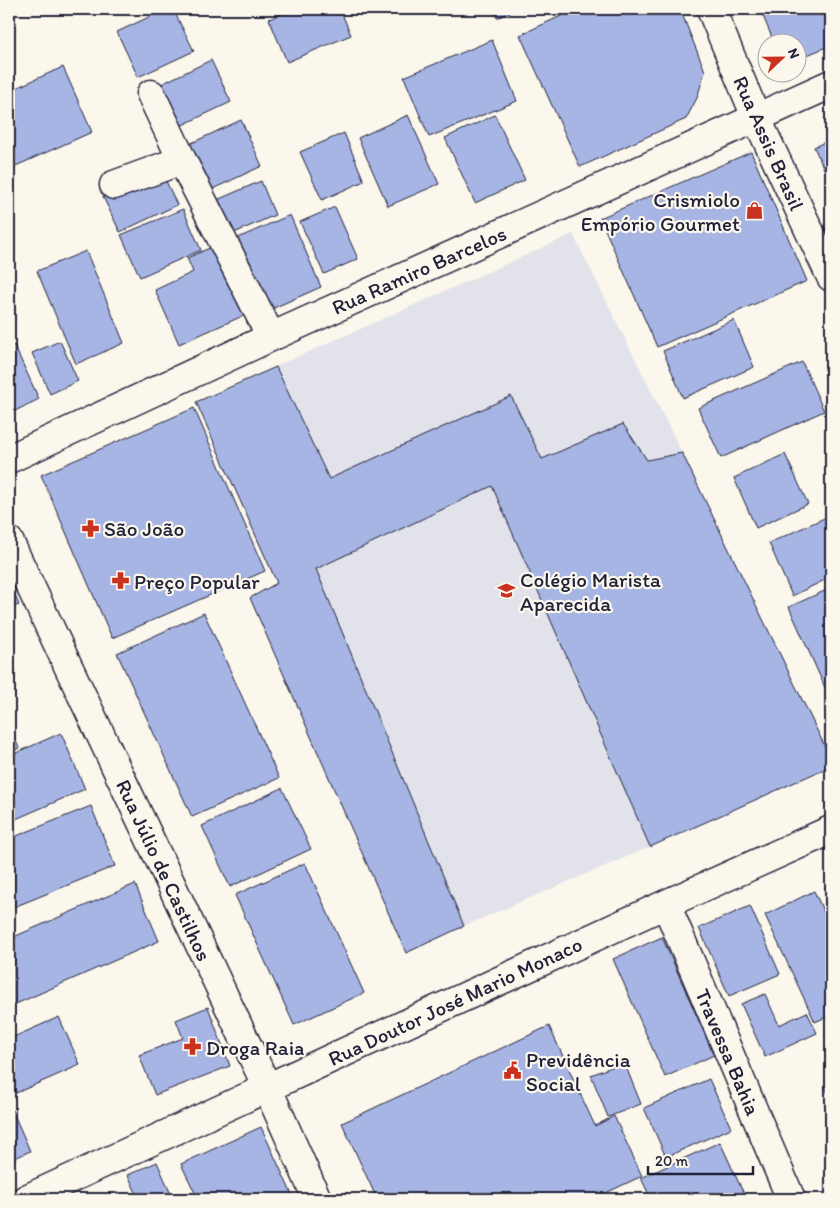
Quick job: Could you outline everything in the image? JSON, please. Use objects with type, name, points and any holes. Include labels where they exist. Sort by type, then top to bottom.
[{"type":"street","name":"Rua Assis Brasil","points":[[711,9],[756,117],[831,277]]},
{"type":"street","name":"Rua Ramiro Barcelos","points":[[9,459],[271,337],[831,84]]},
{"type":"street","points":[[151,94],[271,337]]},
{"type":"street","points":[[114,186],[182,160]]},
{"type":"street","name":"Rua Júlio de Castilhos","points":[[9,541],[267,1087],[317,1199]]},
{"type":"street","name":"Rua Doutor José Mario Monaco","points":[[26,1199],[831,830]]},
{"type":"street","name":"Travessa Bahia","points":[[666,904],[790,1199]]},
{"type":"shaded area","name":"Colégio Marista Aparecida","points":[[573,234],[831,759],[831,766],[406,953],[250,598],[277,583],[196,402]]},
{"type":"building","points":[[166,9],[173,9],[194,51],[138,77],[117,32]]},
{"type":"building","points":[[294,9],[340,9],[351,35],[287,62],[269,19]]},
{"type":"building","points":[[493,9],[517,9],[497,18]]},
{"type":"building","points":[[576,9],[680,9],[705,71],[697,98],[686,119],[580,167],[520,35]]},
{"type":"building","points":[[760,9],[831,9],[831,45],[808,55],[808,32],[770,32]]},
{"type":"building","points":[[492,40],[517,101],[429,137],[404,77]]},
{"type":"building","points":[[211,60],[231,102],[174,129],[155,87]]},
{"type":"building","points":[[63,67],[92,132],[9,169],[9,91]]},
{"type":"building","points":[[408,115],[439,184],[388,206],[358,138]]},
{"type":"building","points":[[495,115],[525,180],[475,203],[445,138]]},
{"type":"building","points":[[241,120],[262,166],[204,193],[183,147]]},
{"type":"building","points":[[344,133],[364,181],[322,200],[300,152]]},
{"type":"building","points":[[831,139],[831,184],[814,147]]},
{"type":"building","points":[[751,152],[807,281],[657,347],[600,218]]},
{"type":"building","points":[[161,170],[177,205],[120,232],[103,197]]},
{"type":"building","points":[[261,181],[275,215],[225,237],[210,203]]},
{"type":"building","points":[[335,207],[358,259],[324,274],[300,222]]},
{"type":"building","points":[[183,209],[201,250],[140,277],[121,235]]},
{"type":"building","points":[[290,215],[321,287],[269,310],[238,238]]},
{"type":"building","points":[[214,246],[245,315],[179,344],[155,290],[193,272],[187,258]]},
{"type":"building","points":[[86,251],[124,343],[76,364],[37,271]]},
{"type":"building","points":[[734,320],[754,367],[683,398],[663,351]]},
{"type":"building","points":[[60,341],[78,381],[50,394],[32,353]]},
{"type":"building","points":[[14,345],[39,399],[9,414],[9,347]]},
{"type":"building","points":[[802,362],[824,411],[721,458],[698,408]]},
{"type":"building","points":[[276,367],[329,479],[511,396],[542,459],[623,424],[647,460],[682,453],[831,759],[831,766],[650,847],[492,486],[316,569],[464,926],[406,953],[250,598],[277,583],[196,402]]},
{"type":"building","points":[[194,408],[265,571],[112,638],[41,475]]},
{"type":"building","points":[[785,454],[808,504],[756,528],[734,478]]},
{"type":"building","points":[[831,515],[831,577],[792,596],[769,543]]},
{"type":"building","points":[[9,581],[19,605],[9,609]]},
{"type":"building","points":[[831,588],[831,701],[789,607]]},
{"type":"building","points":[[204,613],[279,778],[192,817],[117,653]]},
{"type":"building","points":[[9,653],[16,670],[9,674]]},
{"type":"building","points":[[9,725],[19,748],[9,753]]},
{"type":"building","points":[[61,733],[85,789],[9,822],[9,756]]},
{"type":"building","points":[[282,788],[311,849],[230,887],[202,826]]},
{"type":"building","points":[[91,806],[115,866],[9,909],[9,839]]},
{"type":"building","points":[[305,863],[364,993],[294,1025],[235,895]]},
{"type":"building","points":[[135,884],[159,941],[9,1007],[9,939]]},
{"type":"building","points":[[831,885],[831,903],[825,887]]},
{"type":"building","points":[[814,891],[831,928],[831,1015],[815,1022],[765,915]]},
{"type":"building","points":[[750,906],[780,974],[729,996],[699,928]]},
{"type":"building","points":[[662,937],[714,1055],[665,1077],[613,959]]},
{"type":"building","points":[[765,994],[779,1025],[807,1012],[817,1033],[765,1057],[741,1004]]},
{"type":"building","name":"Droga Raia","points":[[208,1007],[230,1066],[155,1095],[139,1055],[183,1038],[176,1020]]},
{"type":"building","points":[[59,1017],[80,1065],[16,1093],[9,1075],[9,1039]]},
{"type":"building","name":"Previdência Social","points":[[549,1026],[595,1126],[614,1116],[642,1176],[593,1199],[377,1199],[342,1123]]},
{"type":"building","points":[[624,1062],[641,1104],[608,1117],[591,1075]]},
{"type":"building","points":[[709,1079],[731,1128],[666,1157],[644,1108]]},
{"type":"building","points":[[831,1084],[831,1101],[825,1087]]},
{"type":"building","points":[[9,1103],[30,1151],[9,1161]]},
{"type":"building","points":[[261,1127],[294,1199],[198,1199],[181,1164]]},
{"type":"building","points":[[720,1142],[744,1194],[733,1199],[651,1199],[641,1178]]},
{"type":"building","points":[[157,1162],[173,1199],[139,1199],[128,1175]]},
{"type":"place","name":"Crismiolo Empório Gourmet","points":[[754,211]]},
{"type":"place","name":"São João","points":[[90,528]]},
{"type":"place","name":"Preço Popular","points":[[120,581]]},
{"type":"place","name":"Colégio Marista Aparecida","points":[[506,591]]},
{"type":"place","name":"Droga Raia","points":[[192,1047]]},
{"type":"place","name":"Previdência Social","points":[[512,1071]]}]
